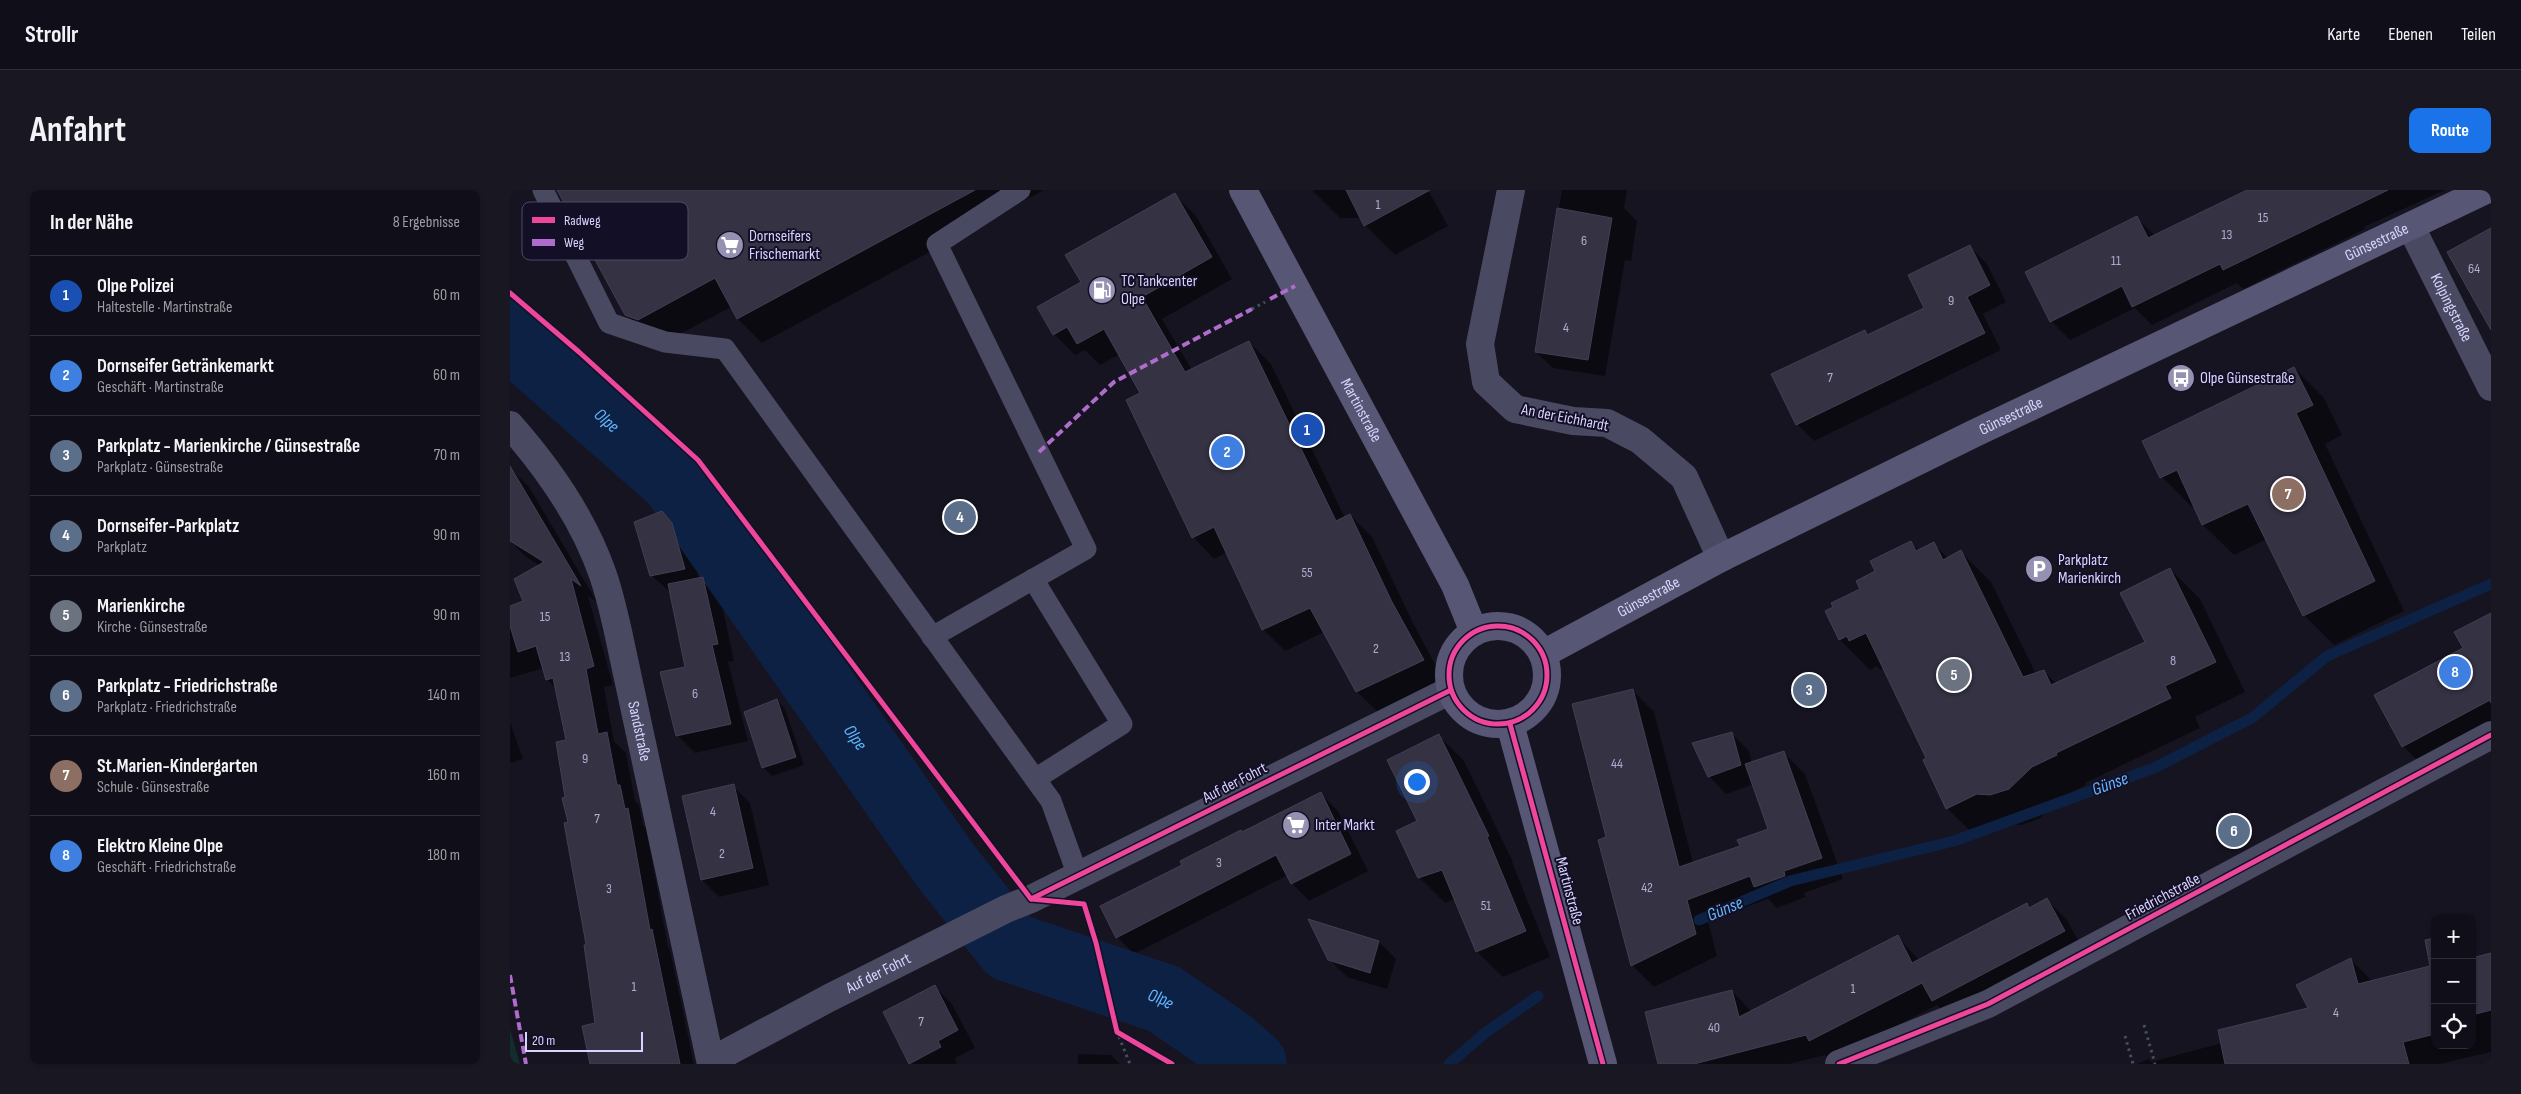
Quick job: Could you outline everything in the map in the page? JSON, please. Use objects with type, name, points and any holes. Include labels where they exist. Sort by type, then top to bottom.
[{"type":"street","name":"Martinstraße","points":[[1244,190],[1455,585],[1474,632]]},
{"type":"street","name":"An der Eichhardt","points":[[1511,190],[1480,344],[1486,382],[1515,409],[1573,421],[1607,423],[1640,440],[1684,477],[1721,558]]},
{"type":"street","name":"Günsestraße","points":[[1542,654],[1721,558],[1973,434],[2486,190]]},
{"type":"street","name":"Kolpingstraße","points":[[2411,227],[2491,387]]},
{"type":"street","name":"Sandstraße","points":[[510,425],[536,454],[580,525],[603,574],[617,627],[711,1062]]},
{"type":"street","points":[[1486,627],[1513,628],[1535,642],[1542,654],[1547,668],[1547,682],[1543,696],[1534,709],[1523,718],[1510,724],[1495,725],[1480,722],[1467,714],[1457,703],[1451,690],[1450,663],[1463,640],[1474,632],[1486,627]]},
{"type":"street","name":"Auf der Fohrt","points":[[711,1062],[829,998],[960,934],[1006,909],[1078,876],[1451,690]]},
{"type":"street","name":"Martinstraße","points":[[1510,724],[1603,1064]]},
{"type":"street","name":"Friedrichstraße","points":[[1839,1064],[1988,1004],[2491,735]]},
{"type":"lane","points":[[543,190],[549,202]]},
{"type":"lane","points":[[932,636],[1086,549],[937,244],[1020,190]]},
{"type":"lane","points":[[577,260],[608,323],[665,342],[725,350],[1051,801],[1078,876]]},
{"type":"lane","points":[[1033,579],[1122,724],[1035,779]]},
{"type":"path","points":[[1252,309],[1270,299]]},
{"type":"path","points":[[1096,942],[1117,1032],[1130,1064]]},
{"type":"path","points":[[2144,1025],[2155,1064]]},
{"type":"path","points":[[1117,1032],[1172,1064]]},
{"type":"path","points":[[2125,1036],[2133,1064]]},
{"type":"green space","points":[[510,1029],[520,1064],[510,1064]]},
{"type":"building","name":"Dornseifers Frischemarkt","points":[[557,190],[975,190],[737,319],[715,278],[638,320],[625,315],[595,260],[688,260],[688,202],[564,202]]},
{"type":"building","points":[[1346,190],[1430,190],[1364,226]]},
{"type":"building","points":[[2247,190],[2388,190],[2223,270],[2220,264],[2132,307],[2122,286],[2050,322],[2025,272],[2137,216],[2148,238]]},
{"type":"building","points":[[1175,193],[1212,257],[1142,297],[1185,372],[1249,341],[1336,521],[1350,514],[1392,602],[1424,660],[1356,692],[1310,608],[1262,630],[1214,527],[1192,538],[1126,400],[1140,393],[1104,329],[1077,344],[1067,327],[1053,335],[1037,307],[1081,282],[1065,255]]},
{"type":"building","points":[[1557,208],[1612,218],[1588,360],[1535,352]]},
{"type":"building","points":[[2491,228],[2491,330],[2447,252]]},
{"type":"building","points":[[1970,245],[1990,285],[1967,297],[1985,333],[1796,425],[1771,374],[1865,330],[1867,335],[1924,308],[1908,275]]},
{"type":"building","points":[[2294,367],[2313,405],[2296,413],[2375,581],[2303,616],[2248,504],[2202,525],[2177,470],[2160,478],[2142,441]]},
{"type":"building","points":[[510,466],[581,586],[571,579],[594,666],[586,669],[598,734],[607,732],[617,785],[620,785],[625,809],[628,808],[650,930],[652,929],[680,1064],[590,1064],[582,1026],[595,1023],[584,945],[586,944],[564,823],[568,822],[562,798],[565,797],[556,742],[566,740],[553,678],[546,680],[536,646],[518,652],[510,626],[510,606],[523,601],[514,579],[544,562],[510,541]]},
{"type":"building","points":[[662,511],[672,523],[685,569],[650,576],[634,522]]},
{"type":"building","points":[[1911,541],[1916,551],[1934,542],[1943,560],[1961,550],[2023,677],[2044,670],[2051,685],[2145,642],[2120,593],[2170,568],[2216,662],[2165,686],[2171,698],[2056,753],[2057,755],[2032,767],[2009,789],[1990,795],[1977,794],[1946,809],[1923,760],[1926,758],[1866,633],[1849,641],[1847,636],[1839,640],[1825,611],[1833,607],[1831,603],[1860,589],[1856,581],[1875,571],[1870,561]]},
{"type":"building","points":[[703,577],[718,644],[712,645],[731,724],[676,736],[660,672],[685,667],[668,584]]},
{"type":"building","points":[[2491,613],[2491,703],[2490,700],[2402,747],[2374,695],[2463,648],[2454,632]]},
{"type":"building","points":[[1633,689],[1679,867],[1740,846],[1737,840],[1768,829],[1745,764],[1784,751],[1822,858],[1784,871],[1785,876],[1754,887],[1750,876],[1687,900],[1696,934],[1631,966],[1598,840],[1606,837],[1572,704]]},
{"type":"building","points":[[777,699],[796,757],[762,768],[744,712]]},
{"type":"building","points":[[1732,732],[1741,765],[1708,777],[1692,743]]},
{"type":"building","points":[[1439,734],[1489,836],[1487,837],[1526,931],[1476,952],[1442,870],[1418,878],[1396,831],[1417,821],[1387,760]]},
{"type":"building","points":[[734,784],[753,868],[701,880],[682,796]]},
{"type":"building","points":[[1321,792],[1351,854],[1291,884],[1276,855],[1116,938],[1100,906],[1182,865],[1180,861]]},
{"type":"building","points":[[2047,898],[2065,931],[1932,1001],[1922,983],[1809,1041],[1806,1035],[1694,1064],[1658,1064],[1645,1012],[1732,990],[1739,1017],[1898,935],[1912,963],[2027,903],[2029,908]]},
{"type":"building","points":[[1308,919],[1379,941],[1370,973],[1328,960]]},
{"type":"building","points":[[2431,939],[2431,1035],[2403,1042],[2409,1064],[2225,1064],[2218,1030],[2308,1008],[2296,985],[2351,958],[2358,984],[2430,966],[2425,940]]},
{"type":"building","points":[[2491,953],[2491,1010],[2476,1014],[2476,959],[2476,957]]},
{"type":"building","points":[[935,985],[958,1030],[938,1041],[941,1047],[909,1064],[883,1012]]},
{"type":"waterway","name":"Olpe","points":[[510,335],[676,481],[945,865],[1010,947],[1164,999],[1228,1043],[1252,1064]]},
{"type":"waterway","name":"Günse","points":[[1699,920],[1790,881],[1954,841],[2154,768],[2252,718],[2327,656],[2491,584]]},
{"type":"waterway","name":"Günse","points":[[1449,1064],[1485,1033],[1538,996]]},
{"type":"marked path","points":[[1270,299],[1295,286]]},
{"type":"marked path","points":[[1039,452],[1114,382],[1252,309]]},
{"type":"marked path","points":[[510,975],[526,1064]]},
{"type":"cycle path","points":[[510,293],[579,352],[698,460],[1031,899],[1084,904],[1096,943],[1117,1032],[1172,1064]]},
{"type":"cycle path","points":[[1498,626],[1517,630],[1533,640],[1543,656],[1547,675],[1543,694],[1533,710],[1517,720],[1498,724],[1479,720],[1463,710],[1453,694],[1449,675],[1453,656],[1463,640],[1479,630],[1498,626]]},
{"type":"cycle path","points":[[1031,899],[1451,690]]},
{"type":"cycle path","points":[[1510,724],[1603,1064]]},
{"type":"cycle path","points":[[1839,1064],[1988,1004],[2491,735]]},
{"type":"place","name":"Dornseifers Frischemarkt","points":[[730,245]]},
{"type":"place","name":"TC Tankcenter Olpe","points":[[1102,290]]},
{"type":"place","name":"Olpe Günsestraße","points":[[2181,378]]},
{"type":"place","name":"Olpe Polizei","points":[[1307,430]]},
{"type":"place","name":"Dornseifer Getränkemarkt","points":[[1227,452]]},
{"type":"place","name":"St.Marien-Kindergarten","points":[[2288,494]]},
{"type":"place","name":"Dornseifer-Parkplatz","points":[[960,517]]},
{"type":"place","name":"Parkplatz Marienkirch","points":[[2039,569]]},
{"type":"place","name":"Elektro Kleine Olpe","points":[[2455,672]]},
{"type":"place","name":"Marienkirche","points":[[1954,675]]},
{"type":"place","name":"Parkplatz - Marienkirche / Günsestraße","points":[[1809,690]]},
{"type":"place","name":"Inter Markt","points":[[1296,825]]},
{"type":"place","name":"Parkplatz - Friedrichstraße","points":[[2234,831]]}]
